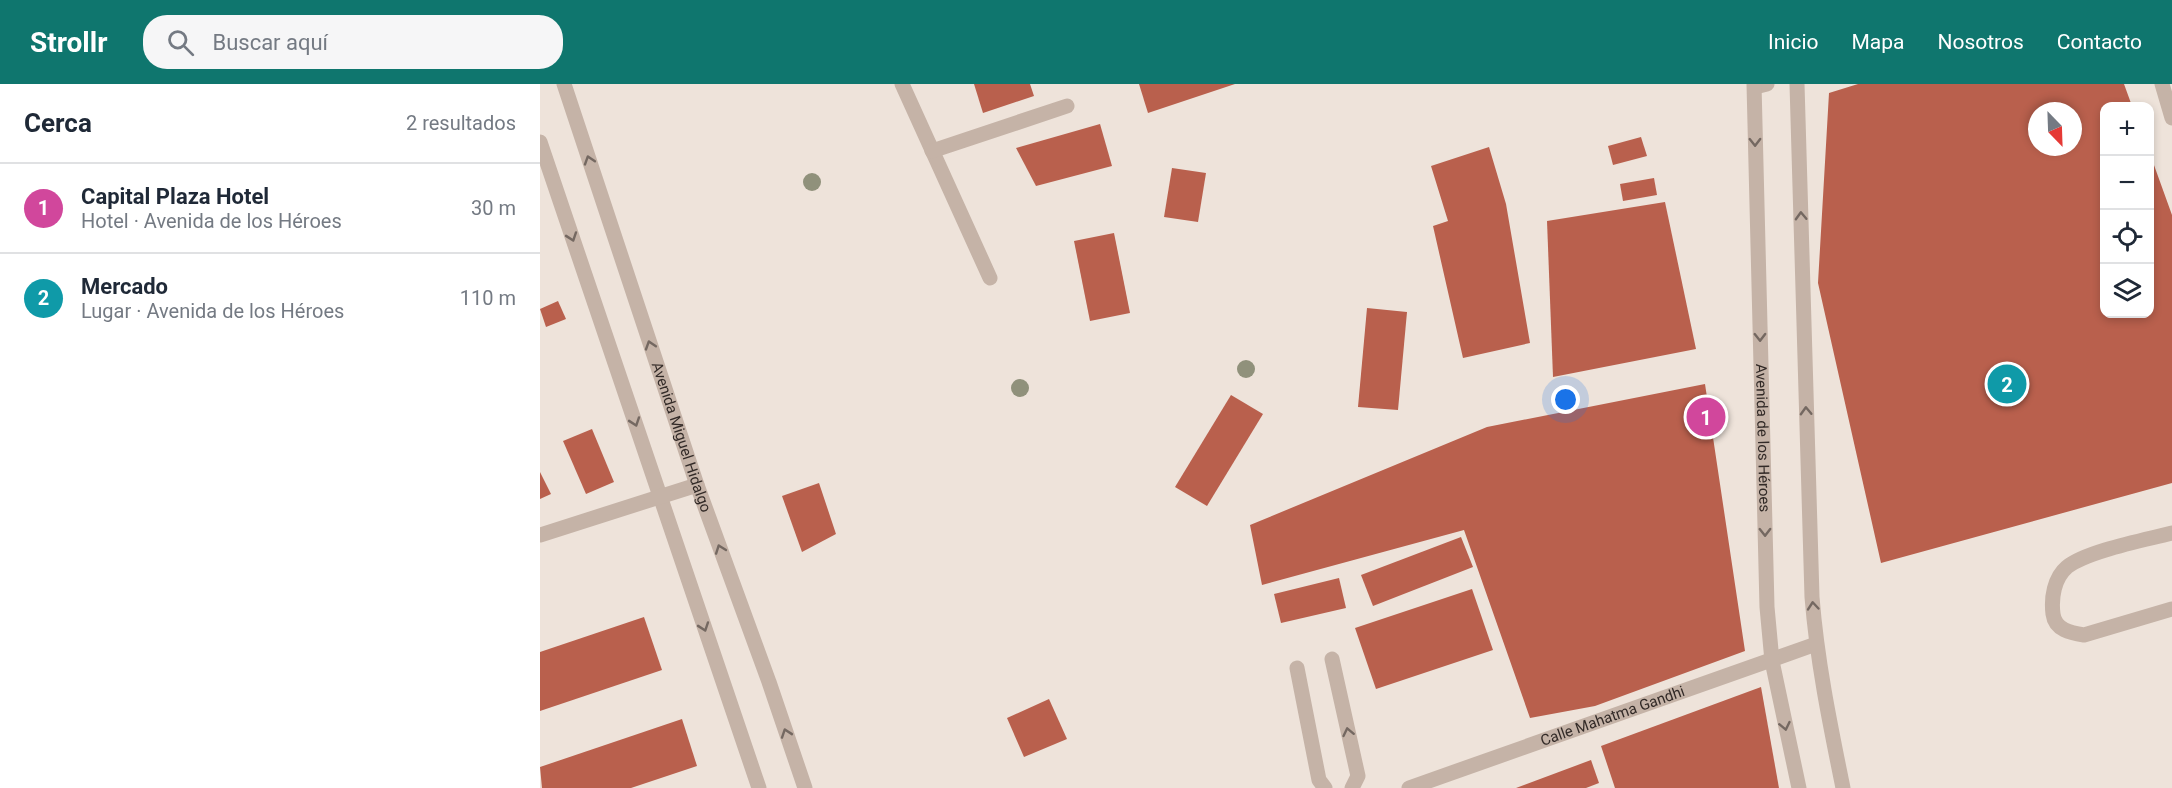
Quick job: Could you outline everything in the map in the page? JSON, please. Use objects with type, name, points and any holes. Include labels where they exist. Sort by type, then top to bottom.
[{"type":"street","name":"Avenida Miguel Hidalgo","points":[[564,84],[697,485],[805,788]]},
{"type":"street","points":[[902,84],[990,278]]},
{"type":"street","points":[[1797,84],[1812,597],[1816,644],[1843,788]]},
{"type":"street","points":[[2162,84],[2172,118]]},
{"type":"street","name":"Avenida de los Héroes","points":[[1759,85],[1767,607],[1772,661],[1799,788]]},
{"type":"street","points":[[932,151],[1067,106]]},
{"type":"street","points":[[540,142],[759,788]]},
{"type":"street","points":[[540,535],[697,485]]},
{"type":"street","points":[[2172,533],[2084,557],[2066,568],[2061,574],[2052,601],[2054,618],[2060,628],[2078,634],[2172,609]]},
{"type":"street","name":"Calle Mahatma Gandhi","points":[[1409,788],[1816,644]]},
{"type":"street","points":[[1332,659],[1358,777],[1352,788]]},
{"type":"street","points":[[1297,668],[1319,780],[1325,788]]},
{"type":"building","points":[[974,84],[1030,84],[1034,96],[983,113]]},
{"type":"building","points":[[1139,84],[1235,84],[1148,113]]},
{"type":"building","points":[[1858,84],[2124,84],[2131,102],[2100,102],[2100,318],[2154,318],[2154,165],[2172,215],[2172,483],[1881,563],[1818,283],[1829,93]]},
{"type":"building","points":[[1100,124],[1112,166],[1036,186],[1016,148]]},
{"type":"building","points":[[1641,137],[1647,156],[1613,165],[1608,146]]},
{"type":"building","points":[[1489,147],[1506,204],[1530,343],[1463,358],[1433,226],[1448,221],[1431,166]]},
{"type":"building","points":[[1172,168],[1206,173],[1198,222],[1164,217]]},
{"type":"building","points":[[1654,178],[1657,195],[1623,201],[1620,184]]},
{"type":"building","points":[[1665,202],[1696,349],[1553,377],[1547,221]]},
{"type":"building","points":[[1114,233],[1130,313],[1090,321],[1074,241]]},
{"type":"building","points":[[558,301],[566,319],[546,327],[540,309]]},
{"type":"building","points":[[1367,308],[1407,312],[1398,410],[1358,407]]},
{"type":"building","points":[[1705,384],[1745,651],[1595,706],[1530,718],[1464,530],[1262,585],[1250,525],[1487,427]]},
{"type":"building","points":[[1231,395],[1263,414],[1207,506],[1175,487]]},
{"type":"building","points":[[592,429],[614,482],[586,494],[563,441]]},
{"type":"building","points":[[540,472],[551,494],[540,499]]},
{"type":"building","points":[[819,483],[836,534],[802,552],[782,496]]},
{"type":"building","points":[[1461,537],[1473,567],[1373,606],[1361,575]]},
{"type":"building","points":[[1339,578],[1346,608],[1281,623],[1274,594]]},
{"type":"building","points":[[1472,589],[1493,650],[1376,689],[1355,628]]},
{"type":"building","points":[[644,617],[662,670],[540,711],[540,652]]},
{"type":"building","points":[[1761,687],[1779,788],[1615,788],[1601,746]]},
{"type":"building","points":[[1049,699],[1067,739],[1024,757],[1007,718]]},
{"type":"building","points":[[682,719],[697,766],[631,788],[542,788],[540,767]]},
{"type":"building","points":[[1591,760],[1599,783],[1586,788],[1516,788]]},
{"type":"place","name":"Mercado","points":[[2007,384]]},
{"type":"place","name":"Capital Plaza Hotel","points":[[1706,417]]}]
